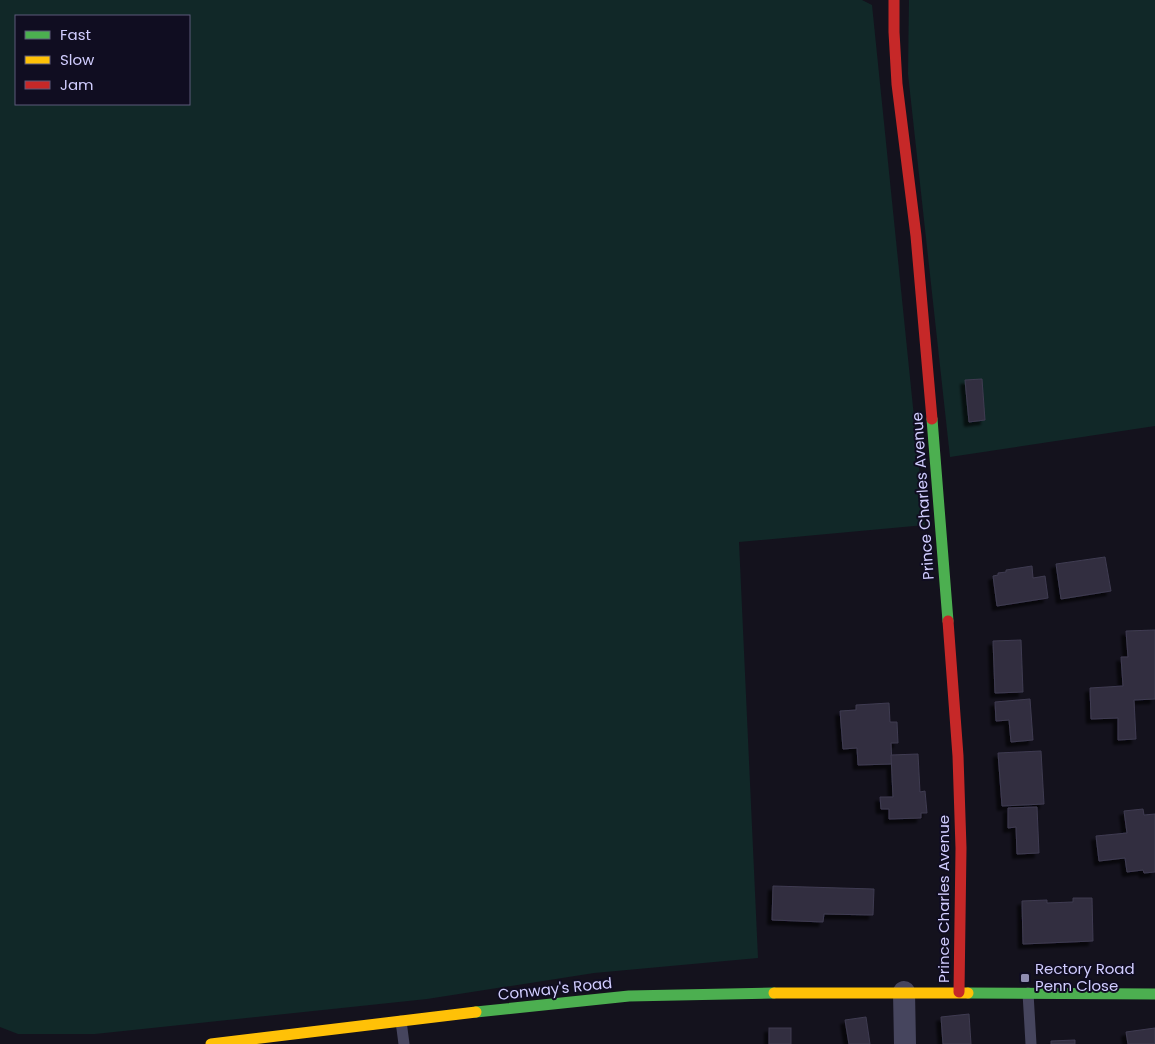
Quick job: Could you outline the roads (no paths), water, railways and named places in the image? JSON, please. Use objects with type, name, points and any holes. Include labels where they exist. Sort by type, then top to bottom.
[{"type":"street","name":"Prince Charles Avenue","points":[[894,0],[897,84],[916,236],[932,414],[958,756],[960,848],[959,992]]},
{"type":"street","name":"Conway's Road","points":[[211,1044],[515,1007],[629,996],[904,992],[1155,994]]},
{"type":"street","points":[[904,992],[905,1044]]},
{"type":"lane","points":[[1028,993],[1032,1044]]},
{"type":"lane","points":[[401,1021],[404,1044]]},
{"type":"place","name":"Rectory Road Penn Close","points":[[1025,978]]}]
